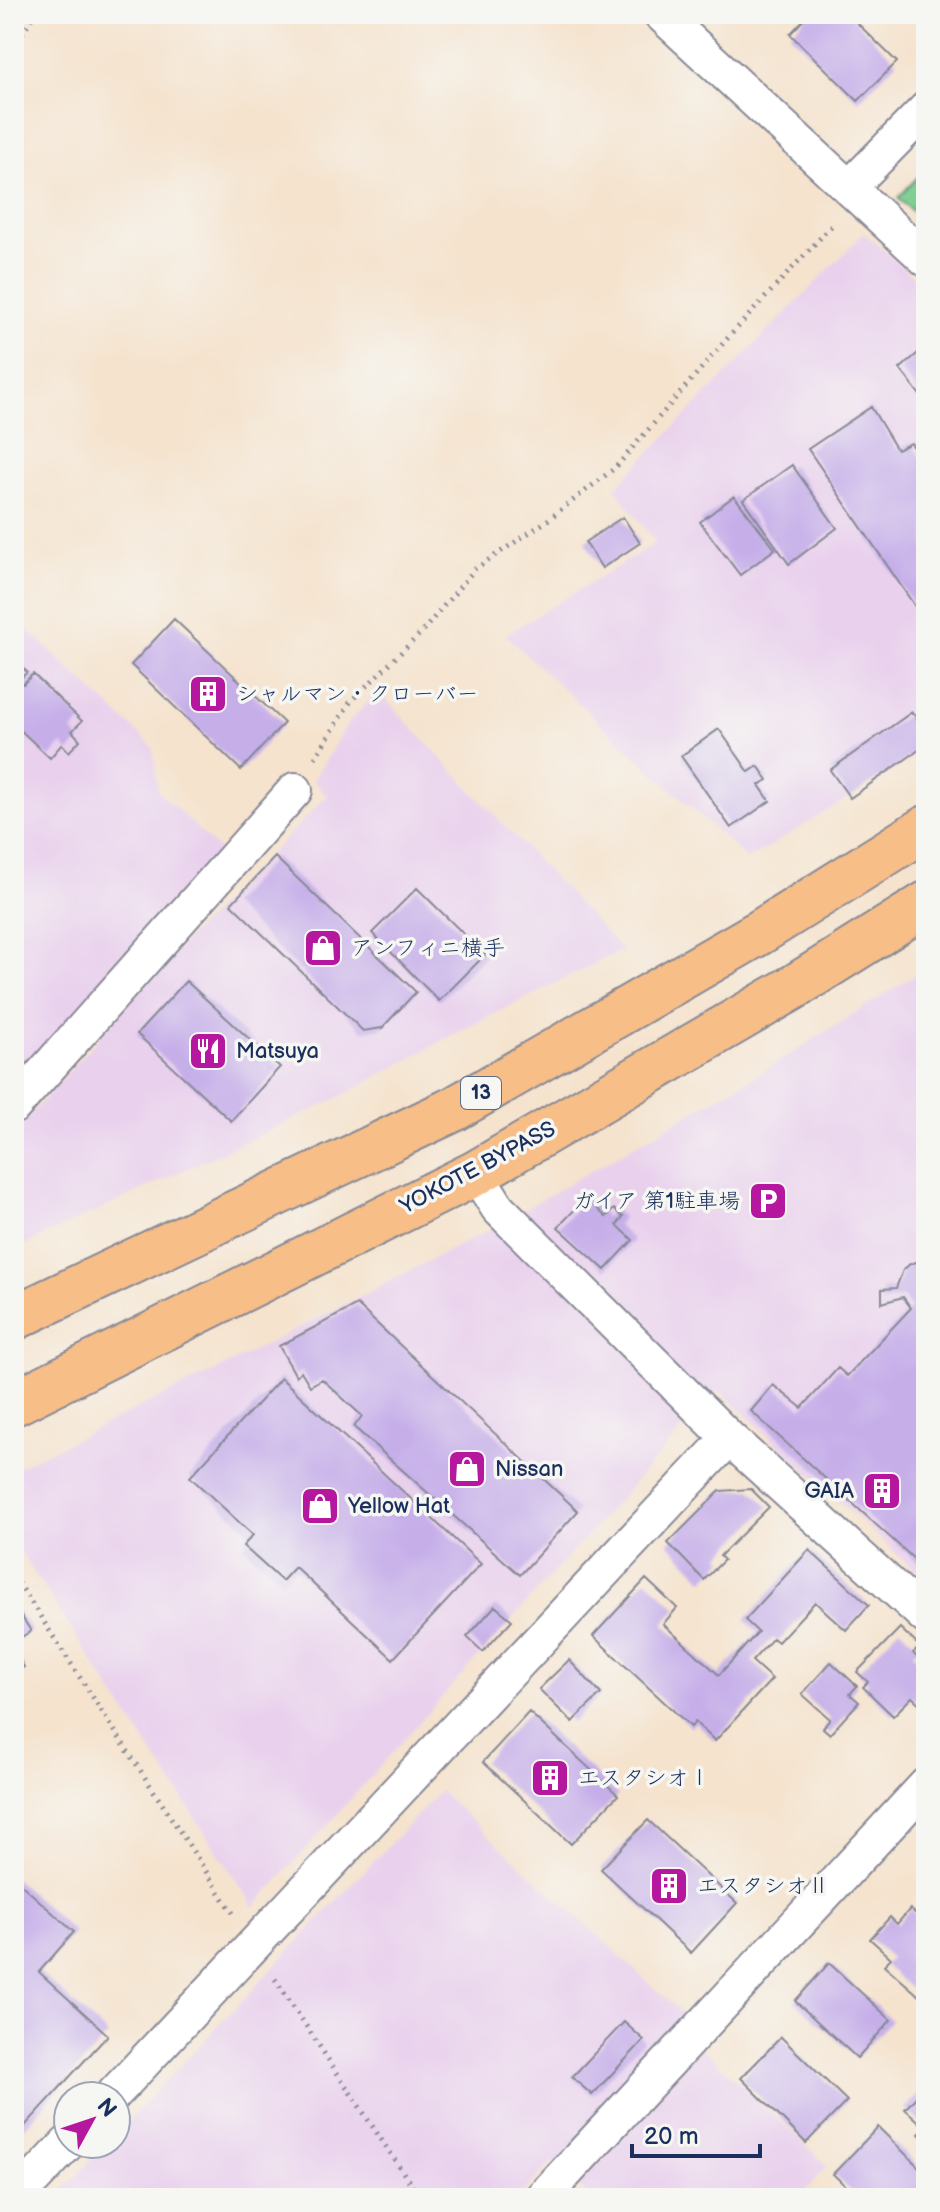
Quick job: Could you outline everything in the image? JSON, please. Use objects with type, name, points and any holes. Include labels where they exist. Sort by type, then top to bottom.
[{"type":"highway","name":"13","points":[[14,1318],[454,1109],[762,931],[926,828]]},
{"type":"highway","name":"YOKOTE BYPASS","points":[[14,1403],[476,1173],[794,987],[926,904]]},
{"type":"street","points":[[661,14],[926,259]]},
{"type":"street","points":[[854,192],[926,109]]},
{"type":"street","points":[[14,1106],[295,790]]},
{"type":"street","points":[[476,1173],[498,1208],[729,1438],[926,1617]]},
{"type":"street","points":[[127,2080],[729,1438]]},
{"type":"street","points":[[542,2198],[926,1785]]},
{"type":"street","points":[[16,2198],[52,2160]]},
{"type":"path","points":[[14,47],[34,14]]},
{"type":"path","points":[[295,790],[351,701],[421,633],[475,569],[545,522],[615,468],[854,192]]},
{"type":"path","points":[[14,1576],[420,2198]]},
{"type":"shaded area","points":[[864,233],[926,288],[926,749],[747,859],[505,635],[656,543],[615,488]]},
{"type":"shaded area","points":[[14,617],[153,747],[158,791],[221,852],[14,1077]]},
{"type":"shaded area","points":[[378,691],[622,950],[462,1030],[342,1096],[14,1250],[14,1133],[183,943],[327,796],[313,780],[348,723]]},
{"type":"shaded area","points":[[926,968],[926,1581],[718,1389],[254,1907],[14,1542],[14,1469],[219,1369],[483,1233],[764,1071]]},
{"type":"shaded area","points":[[440,1791],[684,2015],[676,2024],[828,2166],[799,2198],[591,2198],[553,2161],[518,2198],[56,2198],[91,2160],[132,2160],[132,2117]]},
{"type":"green space","points":[[926,168],[926,224],[898,198]]},
{"type":"building","points":[[809,14],[848,14],[897,62],[858,101],[790,34]]},
{"type":"building","points":[[926,346],[926,403],[900,369]]},
{"type":"building","points":[[871,407],[897,450],[911,443],[926,467],[926,616],[923,618],[808,449]]},
{"type":"building","points":[[792,465],[837,528],[789,564],[743,500]]},
{"type":"building","points":[[734,496],[775,549],[740,575],[700,522]]},
{"type":"building","points":[[623,517],[640,543],[602,568],[585,542]]},
{"type":"building","name":"シャルマン・クローバー","points":[[174,619],[284,723],[241,770],[131,665]]},
{"type":"building","points":[[16,661],[27,672],[19,680],[23,684],[33,674],[82,721],[72,731],[80,740],[69,752],[62,744],[50,758],[14,724]]},
{"type":"building","points":[[912,712],[926,731],[926,745],[850,798],[830,770]]},
{"type":"building","points":[[719,729],[749,772],[758,766],[768,780],[759,785],[770,801],[731,828],[681,756]]},
{"type":"building","name":"アンフィニ横手","points":[[275,857],[416,992],[382,1028],[363,1031],[231,904]]},
{"type":"building","points":[[417,888],[485,955],[439,1001],[372,933]]},
{"type":"building","name":"Matsuya","points":[[186,981],[280,1067],[231,1121],[137,1034]]},
{"type":"building","points":[[586,1198],[606,1217],[614,1209],[623,1217],[617,1225],[633,1240],[605,1270],[558,1227]]},
{"type":"building","name":"GAIA","points":[[926,1259],[926,1570],[751,1411],[773,1385],[802,1408],[838,1368],[847,1376],[911,1308],[903,1297],[882,1303],[882,1289],[896,1288],[903,1270]]},
{"type":"building","name":"Nissan","points":[[357,1305],[578,1511],[520,1575],[354,1427],[362,1416],[322,1379],[310,1386],[301,1371],[296,1376],[279,1346]]},
{"type":"building","name":"Yellow Hat","points":[[281,1378],[481,1564],[393,1659],[295,1567],[282,1581],[243,1546],[253,1535],[190,1477]]},
{"type":"building","points":[[751,1489],[769,1507],[720,1556],[724,1560],[704,1580],[668,1543],[720,1491]]},
{"type":"building","points":[[809,1550],[869,1605],[846,1630],[815,1602],[778,1642],[773,1638],[752,1661],[772,1679],[715,1741],[695,1722],[691,1727],[593,1636],[646,1579],[677,1608],[663,1624],[719,1675],[758,1632],[745,1620]]},
{"type":"building","points":[[14,1605],[31,1631],[14,1642]]},
{"type":"building","points":[[495,1606],[512,1620],[483,1652],[467,1637]]},
{"type":"building","points":[[900,1628],[920,1647],[913,1653],[926,1666],[926,1710],[912,1697],[893,1716],[863,1687],[868,1682],[857,1672]]},
{"type":"building","points":[[14,1651],[24,1667],[14,1674]]},
{"type":"building","points":[[569,1660],[601,1694],[572,1722],[539,1689]]},
{"type":"building","points":[[831,1662],[857,1686],[850,1694],[859,1702],[830,1734],[823,1728],[830,1719],[802,1694]]},
{"type":"building","name":"エスタシオⅠ","points":[[529,1712],[618,1795],[571,1844],[483,1762]]},
{"type":"building","name":"エスタシオⅡ","points":[[648,1820],[737,1903],[691,1953],[601,1869]]},
{"type":"building","points":[[14,1878],[74,1932],[39,1972],[108,2035],[67,2080],[52,2080],[52,2096],[14,2138]]},
{"type":"building","points":[[910,1909],[926,1922],[926,2002],[884,1965],[891,1958],[870,1939],[890,1917],[897,1924]]},
{"type":"building","points":[[829,1963],[891,2020],[857,2058],[795,2001]]},
{"type":"building","points":[[624,2022],[644,2040],[592,2095],[572,2077]]},
{"type":"building","points":[[781,2037],[847,2101],[806,2143],[741,2078]]},
{"type":"building","points":[[926,2086],[926,2128],[905,2109]]},
{"type":"building","points":[[878,2127],[926,2174],[926,2198],[858,2198],[833,2174]]},
{"type":"building","points":[[926,2128],[926,2140],[919,2134]]},
{"type":"place","name":"シャルマン・クローバー","points":[[208,694]]},
{"type":"place","name":"アンフィニ横手","points":[[323,948]]},
{"type":"place","name":"Matsuya","points":[[208,1051]]},
{"type":"place","name":"ガイア 第1駐車場","points":[[768,1201]]},
{"type":"place","name":"Nissan","points":[[467,1469]]},
{"type":"place","name":"GAIA","points":[[882,1491]]},
{"type":"place","name":"Yellow Hat","points":[[320,1506]]},
{"type":"place","name":"エスタシオⅠ","points":[[550,1778]]},
{"type":"place","name":"エスタシオⅡ","points":[[669,1886]]}]
